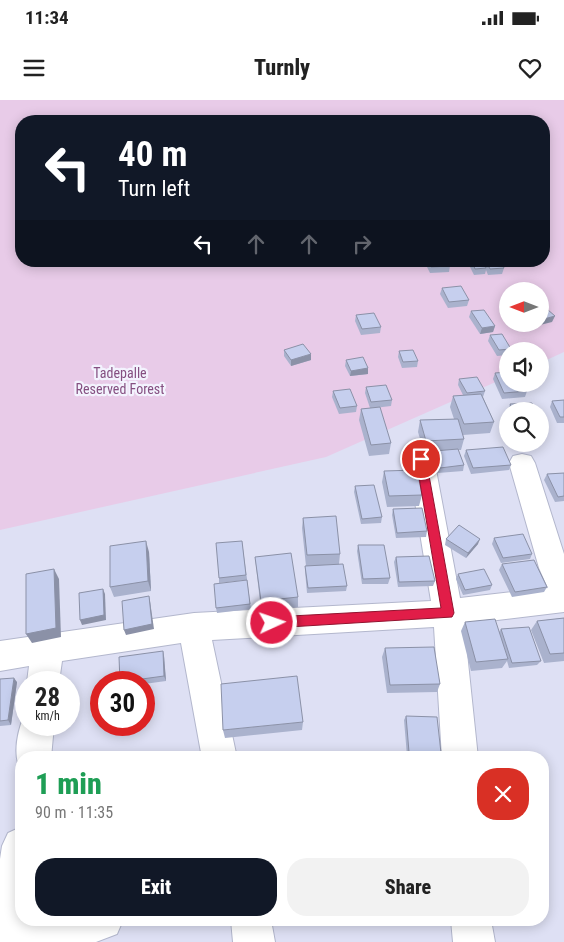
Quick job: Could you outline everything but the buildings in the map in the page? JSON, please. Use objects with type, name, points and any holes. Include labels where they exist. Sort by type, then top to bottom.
[{"type":"street","points":[[421,459],[448,613],[459,751]]},
{"type":"street","points":[[522,463],[561,575]]},
{"type":"street","points":[[0,656],[194,627],[448,613],[564,599]]},
{"type":"street","points":[[194,627],[219,751]]},
{"type":"street","points":[[44,671],[47,650]]},
{"type":"street","points":[[34,751],[36,736]]},
{"type":"street","points":[[8,942],[15,890]]},
{"type":"street","points":[[16,942],[79,926]]},
{"type":"street","points":[[252,926],[254,942]]},
{"type":"street","points":[[472,926],[474,942]]},
{"type":"shaded area","points":[[564,116],[564,942],[0,942],[0,278],[43,267],[550,267],[550,218]]},
{"type":"green space","name":"Tadepalle Reserved Forest","points":[[0,100],[564,100],[564,352],[549,359],[549,342],[499,342],[499,381],[326,457],[0,530]]},
{"type":"route","points":[[272,623],[448,613],[421,459]]}]
